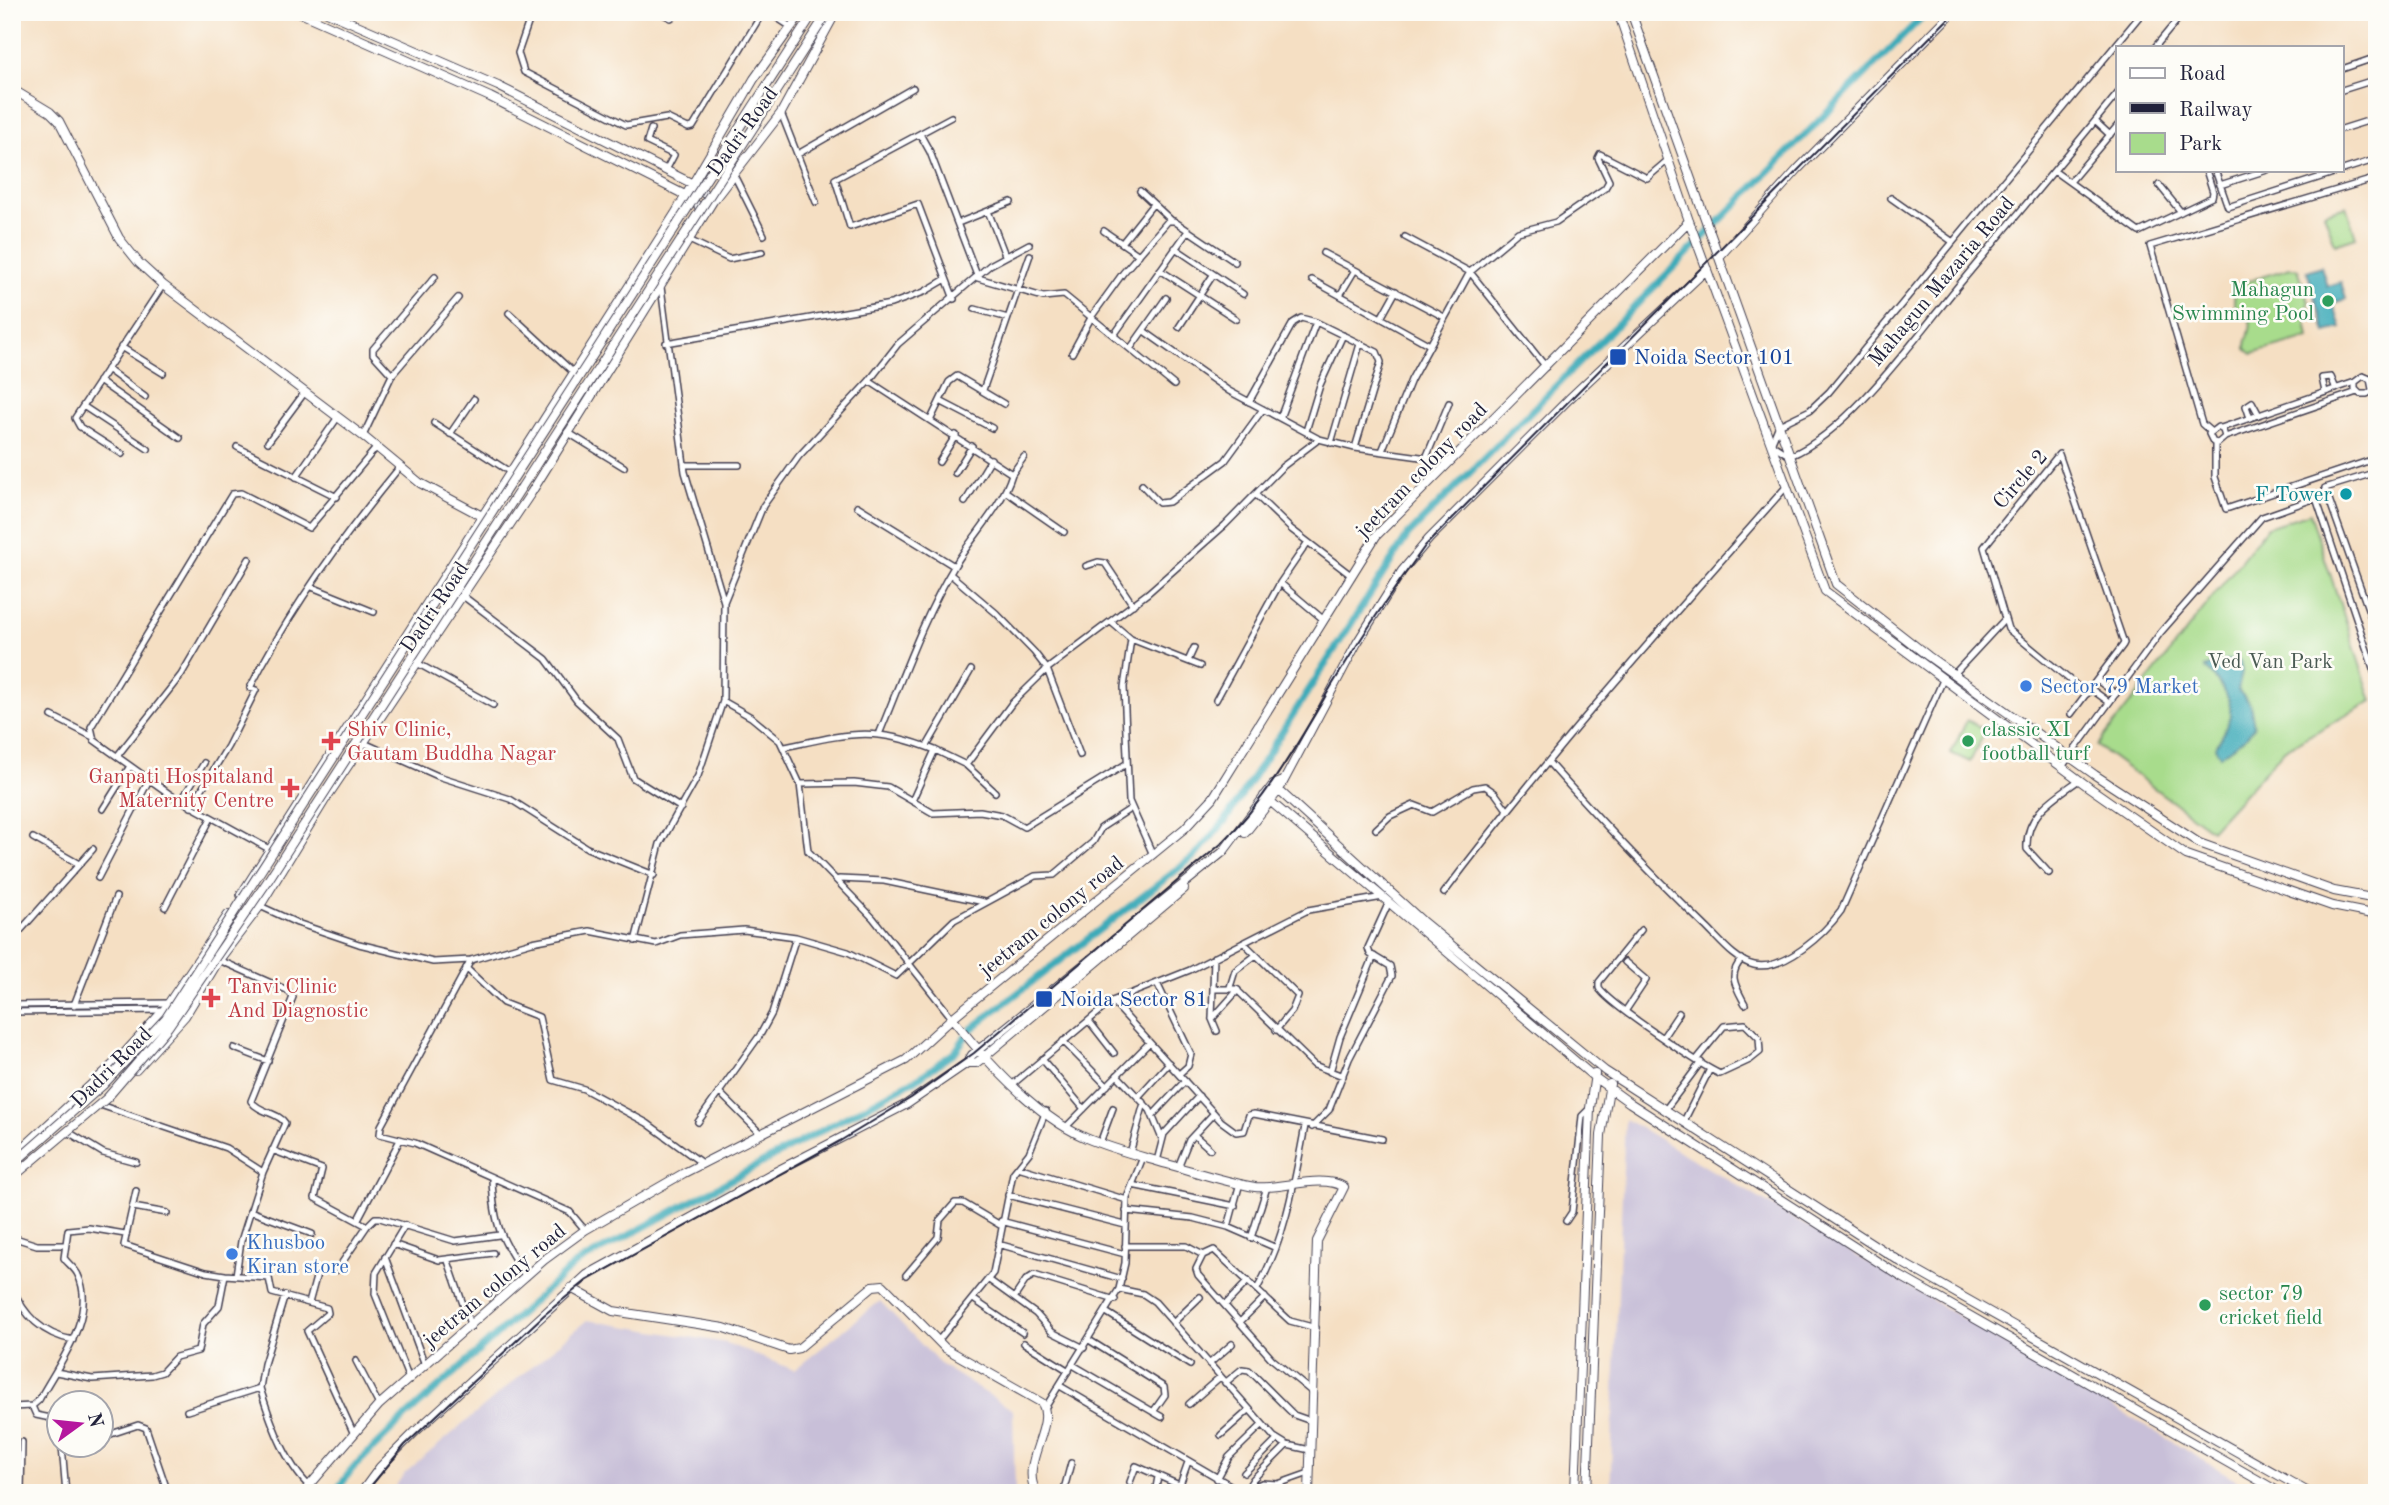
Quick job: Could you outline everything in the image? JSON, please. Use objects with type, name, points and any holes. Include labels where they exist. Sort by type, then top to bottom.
[{"type":"street","points":[[298,12],[490,97],[685,195],[706,213]]},
{"type":"street","points":[[327,12],[498,86],[693,184],[713,201]]},
{"type":"street","points":[[532,12],[519,53],[524,72],[626,125],[667,118],[688,128],[693,127],[765,12],[791,27]]},
{"type":"street","points":[[659,12],[671,18],[680,12]]},
{"type":"street","name":"Dadri Road","points":[[12,1158],[120,1058],[167,1006],[574,373],[693,184],[754,79],[802,12]]},
{"type":"street","points":[[12,1165],[103,1084],[166,1018],[814,12]]},
{"type":"street","points":[[12,1181],[107,1098],[167,1027],[267,882],[828,12]]},
{"type":"street","name":"Dadri Road","points":[[12,1181],[103,1106],[185,1016],[219,960],[260,906],[364,743],[463,596],[713,201],[781,113],[836,12]]},
{"type":"street","points":[[1618,12],[1706,268],[1825,591],[2079,780],[2200,862],[2332,906],[2377,915]]},
{"type":"street","points":[[1631,12],[1836,584],[1954,674],[2070,757],[2209,849],[2334,891],[2377,899]]},
{"type":"street","points":[[1718,256],[1798,169],[1953,12]]},
{"type":"street","points":[[1771,444],[1779,425],[1810,410],[1829,392],[2143,12]]},
{"type":"street","points":[[2156,46],[2184,12]]},
{"type":"street","points":[[2344,68],[2377,57]]},
{"type":"street","points":[[2344,89],[2377,79]]},
{"type":"street","points":[[798,154],[914,88]]},
{"type":"street","points":[[13,90],[50,112],[59,121],[119,238],[163,285],[363,436],[399,468],[420,483],[482,516]]},
{"type":"street","name":"Mahagun Mazaria Road","points":[[1790,456],[1812,447],[1835,429],[2116,95]]},
{"type":"street","points":[[781,113],[816,202]]},
{"type":"street","points":[[951,117],[835,179],[850,227],[918,204],[954,299]]},
{"type":"street","points":[[2344,128],[2377,118]]},
{"type":"street","points":[[2095,121],[2110,135]]},
{"type":"street","points":[[2070,181],[2116,128]]},
{"type":"street","points":[[651,129],[647,142],[674,156],[666,170]]},
{"type":"street","points":[[919,134],[930,152],[978,278]]},
{"type":"street","points":[[1382,451],[1428,344],[1470,272],[1518,232],[1556,222],[1605,188],[1609,181],[1598,158],[1600,154],[1647,178],[1668,160]]},
{"type":"street","points":[[2344,168],[2377,159]]},
{"type":"street","points":[[2054,171],[2139,232],[2212,197],[2207,172]]},
{"type":"street","points":[[2217,172],[2228,207],[2325,173]]},
{"type":"street","points":[[2220,184],[2260,172]]},
{"type":"street","points":[[2210,431],[2202,424],[2149,247],[2377,178]]},
{"type":"street","points":[[729,179],[736,179],[743,188],[764,235]]},
{"type":"street","points":[[2159,185],[2181,212]]},
{"type":"street","points":[[1140,191],[1171,220],[1235,262]]},
{"type":"street","points":[[1891,198],[1953,242]]},
{"type":"street","points":[[958,223],[1011,202]]},
{"type":"street","points":[[1122,243],[1153,204]]},
{"type":"street","points":[[988,211],[1005,256]]},
{"type":"street","points":[[1072,353],[1092,316],[1139,255],[1171,220]]},
{"type":"street","name":"jeetram colony road","points":[[306,1489],[379,1405],[526,1277],[586,1230],[703,1164],[906,1060],[952,1018],[1154,856],[1213,798],[1376,536],[1690,222]]},
{"type":"street","points":[[1104,231],[1139,255]]},
{"type":"street","points":[[1114,335],[1188,231]]},
{"type":"street","points":[[1405,237],[1470,272],[1546,367]]},
{"type":"street","points":[[689,240],[729,259],[762,252]]},
{"type":"street","points":[[724,602],[758,515],[772,491],[799,456],[869,381],[898,344],[931,314],[954,299],[1005,256],[1029,244]]},
{"type":"street","points":[[1175,248],[1242,294]]},
{"type":"street","points":[[1323,253],[1444,317]]},
{"type":"street","points":[[983,390],[1030,255]]},
{"type":"street","points":[[361,1493],[380,1467],[415,1432],[571,1288],[619,1255],[907,1104],[967,1063],[976,1063],[981,1054],[1222,858],[1278,786],[1357,643],[1402,570],[1569,399],[1706,268]]},
{"type":"street","points":[[1160,270],[1236,319]]},
{"type":"street","points":[[1340,295],[1355,270]]},
{"type":"street","points":[[1179,327],[1213,275]]},
{"type":"street","points":[[392,375],[372,351],[435,277]]},
{"type":"street","points":[[978,278],[1047,298],[1065,295],[1174,385]]},
{"type":"street","points":[[666,343],[891,304],[924,292],[946,279]]},
{"type":"street","points":[[1312,280],[1428,344]]},
{"type":"street","points":[[635,941],[660,844],[698,776],[723,701],[724,602],[693,507],[684,465],[666,343],[661,284]]},
{"type":"street","points":[[122,454],[76,424],[75,418],[163,285]]},
{"type":"street","points":[[1381,318],[1396,291]]},
{"type":"street","points":[[363,436],[392,375],[458,298]]},
{"type":"street","points":[[1130,349],[1166,298]]},
{"type":"street","points":[[975,309],[1008,318]]},
{"type":"street","points":[[509,313],[574,373]]},
{"type":"street","points":[[1249,402],[1293,323],[1301,318],[1316,322],[1377,352],[1381,362],[1355,448]]},
{"type":"street","points":[[1280,418],[1316,322]]},
{"type":"street","points":[[1144,331],[1197,371],[1318,439],[1355,448],[1450,461]]},
{"type":"street","points":[[1306,431],[1320,385],[1343,335]]},
{"type":"street","points":[[1331,443],[1360,344]]},
{"type":"street","points":[[121,347],[163,373]]},
{"type":"street","points":[[107,369],[145,397]]},
{"type":"street","points":[[931,419],[949,382],[957,376],[1004,404]]},
{"type":"street","points":[[2210,431],[2336,389],[2364,376],[2373,378],[2374,388],[2364,395],[2357,392],[2216,443]]},
{"type":"street","points":[[2325,392],[2322,378],[2331,377],[2336,389]]},
{"type":"street","points":[[99,381],[180,438]]},
{"type":"street","points":[[869,381],[956,435],[1012,474]]},
{"type":"street","points":[[2355,382],[2357,392]]},
{"type":"street","points":[[268,442],[305,393]]},
{"type":"street","points":[[450,434],[474,399]]},
{"type":"street","points":[[940,401],[992,428]]},
{"type":"street","points":[[2250,418],[2246,406],[2252,402],[2259,415]]},
{"type":"street","points":[[1426,457],[1449,403]]},
{"type":"street","points":[[83,406],[148,449]]},
{"type":"street","points":[[1142,485],[1159,503],[1169,502],[1224,461],[1238,446],[1263,409]]},
{"type":"street","points":[[296,477],[338,417]]},
{"type":"street","points":[[434,423],[510,472]]},
{"type":"street","points":[[2221,428],[2225,438]]},
{"type":"street","points":[[2210,431],[2209,437],[2216,443]]},
{"type":"street","points":[[567,432],[624,467]]},
{"type":"street","points":[[939,462],[956,435]]},
{"type":"street","points":[[966,765],[1012,704],[1047,669],[1133,606],[1283,467],[1318,439]]},
{"type":"street","points":[[2216,443],[2215,477],[2225,509],[2377,458]]},
{"type":"street","points":[[1771,444],[1790,456]]},
{"type":"street","points":[[955,473],[972,446]]},
{"type":"street","points":[[237,447],[337,497]]},
{"type":"street","points":[[91,736],[91,727],[232,494],[241,493],[307,528],[313,526],[376,448]]},
{"type":"street","name":"Circle 2","points":[[2060,454],[2124,643],[2089,691],[2009,630],[2005,619],[1985,545],[2060,454]]},
{"type":"street","points":[[880,732],[954,566],[1024,457]]},
{"type":"street","points":[[965,502],[991,459]]},
{"type":"street","points":[[684,465],[740,466]]},
{"type":"street","points":[[191,807],[228,746],[256,690],[250,688],[272,643],[353,525],[399,468]]},
{"type":"street","points":[[2377,472],[2325,488],[2377,634]]},
{"type":"street","points":[[1444,893],[1508,811],[1786,487]]},
{"type":"street","points":[[1004,491],[1064,532]]},
{"type":"street","points":[[1255,495],[1308,542],[1352,576]]},
{"type":"street","points":[[2062,767],[2161,632],[2262,517],[2316,498],[2377,680]]},
{"type":"street","points":[[857,506],[954,566]]},
{"type":"street","points":[[1216,700],[1280,583],[1308,542]]},
{"type":"street","points":[[118,755],[181,675],[249,559]]},
{"type":"street","points":[[1086,566],[1098,562],[1105,564],[1133,606]]},
{"type":"street","points":[[950,575],[1018,633],[1047,669],[1080,755]]},
{"type":"street","points":[[1280,583],[1324,620]]},
{"type":"street","points":[[312,587],[374,612]]},
{"type":"street","points":[[463,596],[546,659],[577,701],[618,740],[633,778],[681,808]]},
{"type":"street","points":[[1954,674],[2005,619]]},
{"type":"street","points":[[1111,622],[1131,639],[1200,666]]},
{"type":"street","points":[[1131,639],[1124,677],[1130,809],[1154,856]]},
{"type":"street","points":[[1188,661],[1194,648]]},
{"type":"street","points":[[417,663],[493,705]]},
{"type":"street","points":[[927,746],[971,670]]},
{"type":"street","points":[[1549,763],[1661,883],[1742,959],[1760,966],[1777,962],[1800,950],[1833,922],[1850,895],[1943,680]]},
{"type":"street","points":[[2097,680],[2116,694]]},
{"type":"street","points":[[2071,714],[2089,691],[2109,702]]},
{"type":"street","points":[[723,701],[751,717],[785,747],[800,784],[808,851],[839,880],[846,892],[911,961],[970,1042],[1045,1111],[1100,1143],[1240,1183],[1266,1187],[1294,1182],[1337,1184],[1344,1187],[1318,1236],[1309,1493]]},
{"type":"street","points":[[52,716],[91,736],[181,801],[269,849]]},
{"type":"street","points":[[785,747],[848,734],[880,732],[927,746],[966,765],[995,792]]},
{"type":"street","points":[[364,743],[438,776],[510,799],[587,848],[654,875]]},
{"type":"street","points":[[912,801],[936,750]]},
{"type":"street","points":[[181,801],[204,763]]},
{"type":"street","points":[[800,784],[871,785],[888,788],[933,813],[980,811],[1002,815],[1024,827],[1126,764]]},
{"type":"street","points":[[103,809],[130,766]]},
{"type":"street","points":[[98,878],[149,780]]},
{"type":"street","points":[[2049,873],[2027,849],[2031,824],[2042,806],[2079,780]]},
{"type":"street","points":[[1278,786],[1422,921],[1612,1076],[1901,1262],[2310,1493]]},
{"type":"street","points":[[1376,829],[1390,816],[1414,805],[1432,812],[1473,789],[1485,786],[1495,793],[1508,811]]},
{"type":"street","points":[[1267,799],[1609,1088],[1900,1276],[2276,1492]]},
{"type":"street","points":[[260,906],[297,923],[413,958],[441,962],[471,960],[532,942],[590,931],[660,944],[681,935],[744,930],[796,937],[848,952],[896,976],[942,930],[984,902],[1035,876],[1054,875],[1093,842],[1101,828],[1130,809]]},
{"type":"street","points":[[165,907],[211,818]]},
{"type":"street","points":[[33,838],[79,864]]},
{"type":"street","points":[[12,940],[93,849]]},
{"type":"street","points":[[839,880],[884,881],[984,902]]},
{"type":"street","points":[[74,1005],[116,897]]},
{"type":"street","points":[[1013,1084],[1112,1001],[1214,957],[1308,910],[1386,900]]},
{"type":"street","points":[[1257,1289],[1268,1269],[1309,1126],[1327,1115],[1392,975],[1390,966],[1370,954],[1368,943],[1386,900]]},
{"type":"street","points":[[1641,930],[1599,982],[1603,994],[1663,1037],[1699,1061],[1710,1069],[1724,1074],[1757,1056],[1759,1038],[1751,1027],[1745,1024],[1721,1028],[1699,1061],[1665,1110]]},
{"type":"street","points":[[698,1122],[772,1013],[796,937]]},
{"type":"street","points":[[1244,943],[1298,996],[1292,1011],[1276,1030]]},
{"type":"street","points":[[1230,987],[1235,971],[1256,955]]},
{"type":"street","points":[[1330,1072],[1343,1029],[1374,956]]},
{"type":"street","points":[[1214,957],[1212,1019],[1217,1031]]},
{"type":"street","points":[[1742,959],[1735,967],[1734,981],[1745,1004]]},
{"type":"street","points":[[219,960],[287,990],[293,997],[251,1101],[255,1107],[284,1121],[250,1211],[236,1275]]},
{"type":"street","points":[[471,960],[380,1126],[382,1136],[415,1143],[492,1180],[570,1212],[586,1230]]},
{"type":"street","points":[[1625,962],[1646,980],[1626,1010]]},
{"type":"street","points":[[466,968],[503,1003],[539,1017],[552,1080],[598,1096],[647,1123],[703,1164]]},
{"type":"street","points":[[1157,983],[1191,1054],[1188,1066],[1179,1074]]},
{"type":"street","points":[[1214,989],[1230,987],[1238,990],[1314,1065],[1343,1076]]},
{"type":"street","points":[[1212,1019],[1238,990]]},
{"type":"street","points":[[1112,1001],[1214,1113],[1236,1132],[1244,1131],[1250,1115],[1254,1114],[1382,1139]]},
{"type":"street","points":[[12,1005],[167,1006],[185,1016]]},
{"type":"street","points":[[12,1012],[192,1005]]},
{"type":"street","points":[[1663,1037],[1679,1013]]},
{"type":"street","points":[[1089,1021],[1114,1053]]},
{"type":"street","points":[[1063,1041],[1107,1086]]},
{"type":"street","points":[[1067,1126],[1149,1043]]},
{"type":"street","points":[[234,1048],[268,1061]]},
{"type":"street","points":[[1042,1059],[1084,1109]]},
{"type":"street","points":[[1138,1097],[1169,1063]]},
{"type":"street","points":[[1575,1493],[1590,1108],[1597,1064]]},
{"type":"street","points":[[1684,1121],[1710,1069]]},
{"type":"street","points":[[1118,1075],[1153,1115],[1162,1139]]},
{"type":"street","points":[[1587,1493],[1601,1135],[1612,1076]]},
{"type":"street","points":[[1153,1115],[1185,1081]]},
{"type":"street","points":[[719,1092],[761,1134]]},
{"type":"street","points":[[1157,1161],[1162,1139],[1170,1126],[1199,1096]]},
{"type":"street","points":[[1130,1153],[1144,1103]]},
{"type":"street","points":[[103,1106],[226,1149],[263,1172]]},
{"type":"street","points":[[1100,1143],[1113,1108]]},
{"type":"street","points":[[1566,1221],[1572,1212],[1582,1116],[1590,1108]]},
{"type":"street","points":[[938,1341],[989,1280],[1008,1195],[1018,1167],[1029,1153],[1045,1111]]},
{"type":"street","points":[[1178,1167],[1194,1135],[1214,1113]]},
{"type":"street","points":[[70,1133],[103,1153],[136,1163]]},
{"type":"street","points":[[1194,1135],[1210,1149]]},
{"type":"street","points":[[358,1219],[400,1140]]},
{"type":"street","points":[[12,1144],[22,1150]]},
{"type":"street","points":[[272,1150],[322,1169],[315,1198],[367,1226]]},
{"type":"street","points":[[1037,1493],[1031,1474],[1045,1408],[1115,1300],[1122,1279],[1125,1254],[1127,1200],[1143,1157]]},
{"type":"street","points":[[1018,1167],[1127,1200]]},
{"type":"street","points":[[492,1180],[493,1206],[499,1235],[526,1277]]},
{"type":"street","points":[[1228,1227],[1240,1183]]},
{"type":"street","points":[[1132,1185],[1235,1206]]},
{"type":"street","points":[[1251,1238],[1266,1187]]},
{"type":"street","points":[[136,1191],[122,1241],[127,1247],[206,1272],[269,1278],[272,1293],[329,1310],[307,1331],[353,1432]]},
{"type":"street","points":[[1008,1195],[1125,1225]]},
{"type":"street","points":[[906,1275],[938,1237],[940,1220],[955,1203],[963,1203],[1001,1223],[1125,1254]]},
{"type":"street","points":[[132,1207],[167,1213]]},
{"type":"street","points":[[250,1211],[312,1234]]},
{"type":"street","points":[[1126,1211],[1193,1218],[1228,1227],[1274,1247]]},
{"type":"street","points":[[337,1270],[375,1218],[455,1241],[499,1235]]},
{"type":"street","points":[[405,1225],[373,1280],[375,1294],[409,1379]]},
{"type":"street","points":[[32,1406],[67,1356],[83,1296],[79,1276],[64,1258],[66,1234],[73,1228],[125,1234]]},
{"type":"street","points":[[12,1237],[37,1245],[65,1245]]},
{"type":"street","points":[[393,1244],[410,1252],[448,1261],[493,1254]]},
{"type":"street","points":[[998,1244],[1122,1279]]},
{"type":"street","points":[[1125,1246],[1186,1246],[1203,1255]]},
{"type":"street","points":[[1312,1392],[1272,1359],[1196,1272],[1203,1255],[1214,1250],[1290,1321],[1316,1328]]},
{"type":"street","points":[[385,1257],[425,1365]]},
{"type":"street","points":[[448,1261],[471,1327]]},
{"type":"street","points":[[309,1303],[318,1270]]},
{"type":"street","points":[[56,1372],[92,1379],[162,1372],[176,1357],[198,1351],[203,1324],[219,1306],[223,1296],[225,1275]]},
{"type":"street","points":[[1014,1298],[1026,1280],[1034,1275],[1115,1300]]},
{"type":"street","points":[[989,1280],[1036,1314],[1052,1332],[1084,1348]]},
{"type":"street","points":[[1225,1305],[1248,1281]]},
{"type":"street","points":[[571,1288],[613,1311],[724,1328],[794,1350],[878,1284],[887,1287],[952,1353],[1037,1399],[1045,1408]]},
{"type":"street","points":[[12,1287],[22,1305],[42,1329],[50,1335],[73,1340]]},
{"type":"street","points":[[1119,1289],[1149,1297],[1277,1440],[1310,1450]]},
{"type":"street","points":[[285,1295],[264,1364],[260,1388],[283,1446],[306,1489],[316,1492]]},
{"type":"street","points":[[1173,1323],[1200,1297]]},
{"type":"street","points":[[1240,1322],[1265,1297]]},
{"type":"street","points":[[973,1299],[1023,1333]]},
{"type":"street","points":[[1106,1312],[1189,1365]]},
{"type":"street","points":[[1089,1340],[1164,1387],[1165,1395],[1153,1412]]},
{"type":"street","points":[[1024,1343],[1162,1418]]},
{"type":"street","points":[[1209,1364],[1233,1344]]},
{"type":"street","points":[[356,1361],[379,1405]]},
{"type":"street","points":[[1225,1383],[1242,1369],[1249,1370],[1294,1415],[1311,1421]]},
{"type":"street","points":[[1189,1404],[1220,1377]]},
{"type":"street","points":[[1060,1386],[1245,1493]]},
{"type":"street","points":[[187,1411],[260,1388]]},
{"type":"street","points":[[12,1407],[32,1406]]},
{"type":"street","points":[[32,1406],[40,1417],[46,1417]]},
{"type":"street","points":[[1221,1435],[1249,1410]]},
{"type":"street","points":[[116,1432],[138,1425],[146,1428],[166,1487]]},
{"type":"street","points":[[1217,1479],[1229,1457],[1262,1425]]},
{"type":"street","points":[[1244,1473],[1277,1440]]},
{"type":"street","points":[[21,1493],[22,1442]]},
{"type":"street","points":[[1245,1493],[1253,1479],[1287,1445]]},
{"type":"street","points":[[63,1460],[66,1493]]},
{"type":"street","points":[[1177,1493],[1188,1462]]},
{"type":"street","points":[[1063,1493],[1071,1463]]},
{"type":"street","points":[[1130,1482],[1136,1466],[1179,1485]]},
{"type":"street","points":[[1245,1493],[1262,1483],[1278,1484],[1309,1473]]},
{"type":"street","points":[[1155,1493],[1158,1477]]},
{"type":"street","points":[[139,1493],[146,1493]]},
{"type":"shaded area","points":[[1625,1119],[2259,1493],[1610,1493]]},
{"type":"shaded area","points":[[880,1301],[941,1365],[1013,1410],[1015,1493],[390,1493],[405,1473],[587,1320],[726,1343],[794,1370]]},
{"type":"green space","points":[[2346,206],[2356,237],[2335,244],[2324,213]]},
{"type":"green space","points":[[2290,268],[2298,269],[2309,302],[2306,321],[2309,338],[2252,354],[2246,349],[2251,327],[2249,318],[2246,313],[2239,313],[2234,303],[2235,285]]},
{"type":"green space","name":"Ved Van Park","points":[[2310,513],[2372,701],[2285,749],[2211,830],[2097,746],[2267,527]]},
{"type":"green space","name":"classic XI football turf","points":[[1967,720],[1986,730],[1970,762],[1951,753]]},
{"type":"water","name":"Mahagun Swimming Pool","points":[[2321,266],[2327,286],[2341,282],[2346,299],[2333,303],[2341,328],[2326,332],[2307,271]]},
{"type":"water","points":[[2227,660],[2240,661],[2242,672],[2238,690],[2250,704],[2254,726],[2246,737],[2220,756],[2215,747],[2228,725],[2230,705],[2222,687],[2205,668]]},
{"type":"waterway","points":[[335,1493],[352,1469],[401,1421],[574,1265],[920,1077],[955,1052],[970,1030],[1196,855],[1225,821],[1408,535],[1927,12]]},
{"type":"railway","points":[[365,1493],[405,1445],[544,1315],[586,1281],[840,1141],[911,1098],[974,1053],[1221,844],[1254,808],[1268,788],[1365,632],[1425,546],[1955,12]]},
{"type":"place","name":"Mahagun Swimming Pool","points":[[2328,301]]},
{"type":"place","name":"Noida Sector 101","points":[[1618,357]]},
{"type":"place","name":"F Tower","points":[[2346,494]]},
{"type":"place","name":"Sector 79 Market","points":[[2026,686]]},
{"type":"place","name":"Shiv Clinic, Gautam Buddha Nagar","points":[[331,741]]},
{"type":"place","name":"classic XI football turf","points":[[1968,741]]},
{"type":"place","name":"Ganpati Hospitaland Maternity Centre","points":[[290,788]]},
{"type":"place","name":"Tanvi Clinic And Diagnostic","points":[[211,998]]},
{"type":"place","name":"Noida Sector 81","points":[[1044,999]]},
{"type":"place","name":"Khusboo Kiran store","points":[[232,1254]]},
{"type":"place","name":"sector 79 cricket field","points":[[2205,1305]]}]
